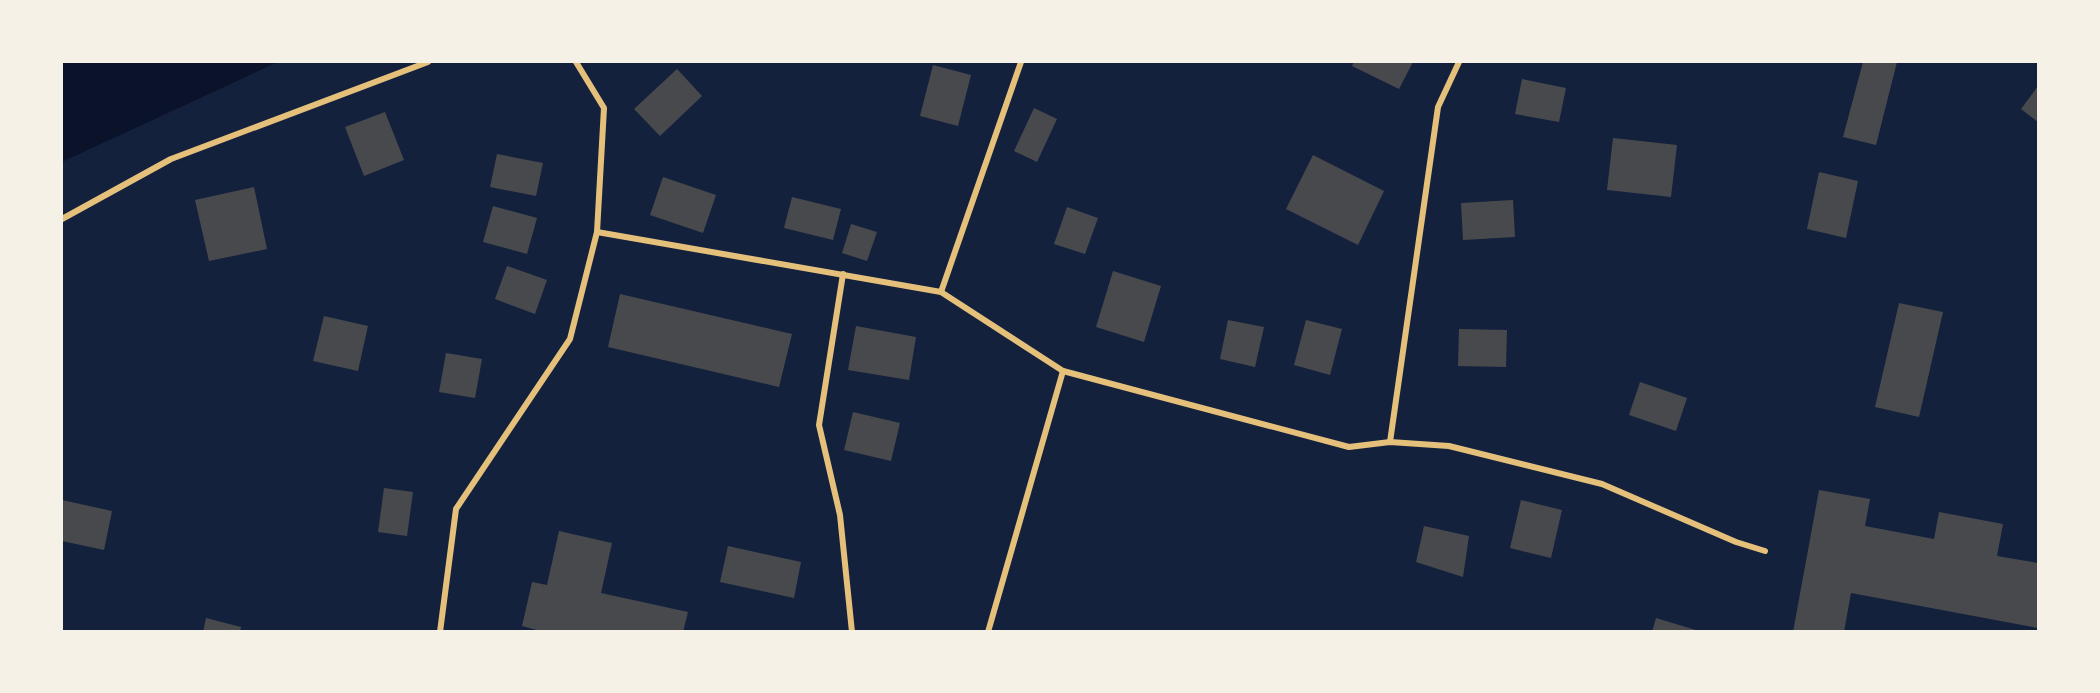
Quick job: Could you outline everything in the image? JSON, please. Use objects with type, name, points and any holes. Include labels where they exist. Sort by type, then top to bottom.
[{"type":"street","points":[[62,219],[171,159],[428,62]]},
{"type":"street","points":[[440,632],[456,509],[570,339],[597,232],[604,108],[576,62]]},
{"type":"street","points":[[941,291],[1021,62]]},
{"type":"street","points":[[1390,442],[1438,107],[1459,62]]},
{"type":"street","points":[[597,232],[941,291],[1063,371],[1349,447],[1390,442],[1449,446],[1602,484],[1736,542],[1765,551]]},
{"type":"street","points":[[843,274],[819,425],[840,515],[852,632]]},
{"type":"street","points":[[988,632],[1063,371]]},
{"type":"water","points":[[62,62],[278,62],[62,162]]},
{"type":"building","points":[[1354,62],[1413,62],[1399,89],[1352,66]]},
{"type":"building","points":[[1863,62],[1897,62],[1876,145],[1843,137]]},
{"type":"building","points":[[933,65],[971,75],[958,126],[920,116]]},
{"type":"building","points":[[677,69],[702,96],[660,136],[634,109]]},
{"type":"building","points":[[1522,79],[1566,88],[1559,122],[1515,114]]},
{"type":"building","points":[[2038,86],[2038,122],[2021,109]]},
{"type":"building","points":[[1034,108],[1057,119],[1037,162],[1014,151]]},
{"type":"building","points":[[385,112],[404,160],[364,176],[345,127]]},
{"type":"building","points":[[1613,138],[1677,145],[1671,197],[1607,190]]},
{"type":"building","points":[[497,154],[543,163],[536,196],[490,187]]},
{"type":"building","points":[[1313,155],[1384,191],[1358,245],[1286,209]]},
{"type":"building","points":[[1819,172],[1858,181],[1846,238],[1807,229]]},
{"type":"building","points":[[663,177],[716,195],[703,233],[650,215]]},
{"type":"building","points":[[254,187],[267,249],[209,261],[195,200]]},
{"type":"building","points":[[792,197],[841,209],[833,240],[784,228]]},
{"type":"building","points":[[1513,200],[1515,237],[1463,240],[1461,203]]},
{"type":"building","points":[[493,206],[537,218],[527,254],[483,242]]},
{"type":"building","points":[[1067,207],[1098,218],[1085,254],[1054,244]]},
{"type":"building","points":[[851,224],[877,232],[867,261],[842,253]]},
{"type":"building","points":[[507,266],[547,280],[535,314],[495,299]]},
{"type":"building","points":[[1113,271],[1161,286],[1144,342],[1096,327]]},
{"type":"building","points":[[620,294],[792,334],[779,387],[608,347]]},
{"type":"building","points":[[1899,303],[1943,312],[1919,417],[1875,407]]},
{"type":"building","points":[[324,316],[368,326],[358,371],[313,361]]},
{"type":"building","points":[[1228,320],[1264,327],[1255,367],[1220,359]]},
{"type":"building","points":[[1306,320],[1342,329],[1330,375],[1294,365]]},
{"type":"building","points":[[856,326],[916,337],[909,380],[848,370]]},
{"type":"building","points":[[1459,329],[1507,330],[1506,367],[1458,366]]},
{"type":"building","points":[[446,353],[482,359],[475,398],[439,392]]},
{"type":"building","points":[[1640,382],[1687,398],[1676,431],[1629,415]]},
{"type":"building","points":[[853,412],[900,423],[891,461],[844,450]]},
{"type":"building","points":[[384,488],[413,492],[407,536],[378,532]]},
{"type":"building","points":[[1819,490],[1870,499],[1865,526],[1934,539],[1939,512],[2003,524],[1997,556],[2038,563],[2038,628],[1851,593],[1844,632],[1793,632]]},
{"type":"building","points":[[62,500],[112,511],[104,550],[62,541]]},
{"type":"building","points":[[1521,500],[1562,510],[1551,558],[1510,548]]},
{"type":"building","points":[[1424,526],[1469,536],[1463,577],[1416,562]]},
{"type":"building","points":[[559,531],[612,543],[601,593],[688,612],[683,632],[544,632],[522,626],[532,582],[547,585]]},
{"type":"building","points":[[728,546],[801,562],[794,598],[720,582]]},
{"type":"building","points":[[206,618],[241,627],[240,632],[203,632]]},
{"type":"building","points":[[1656,618],[1699,631],[1652,632]]}]
